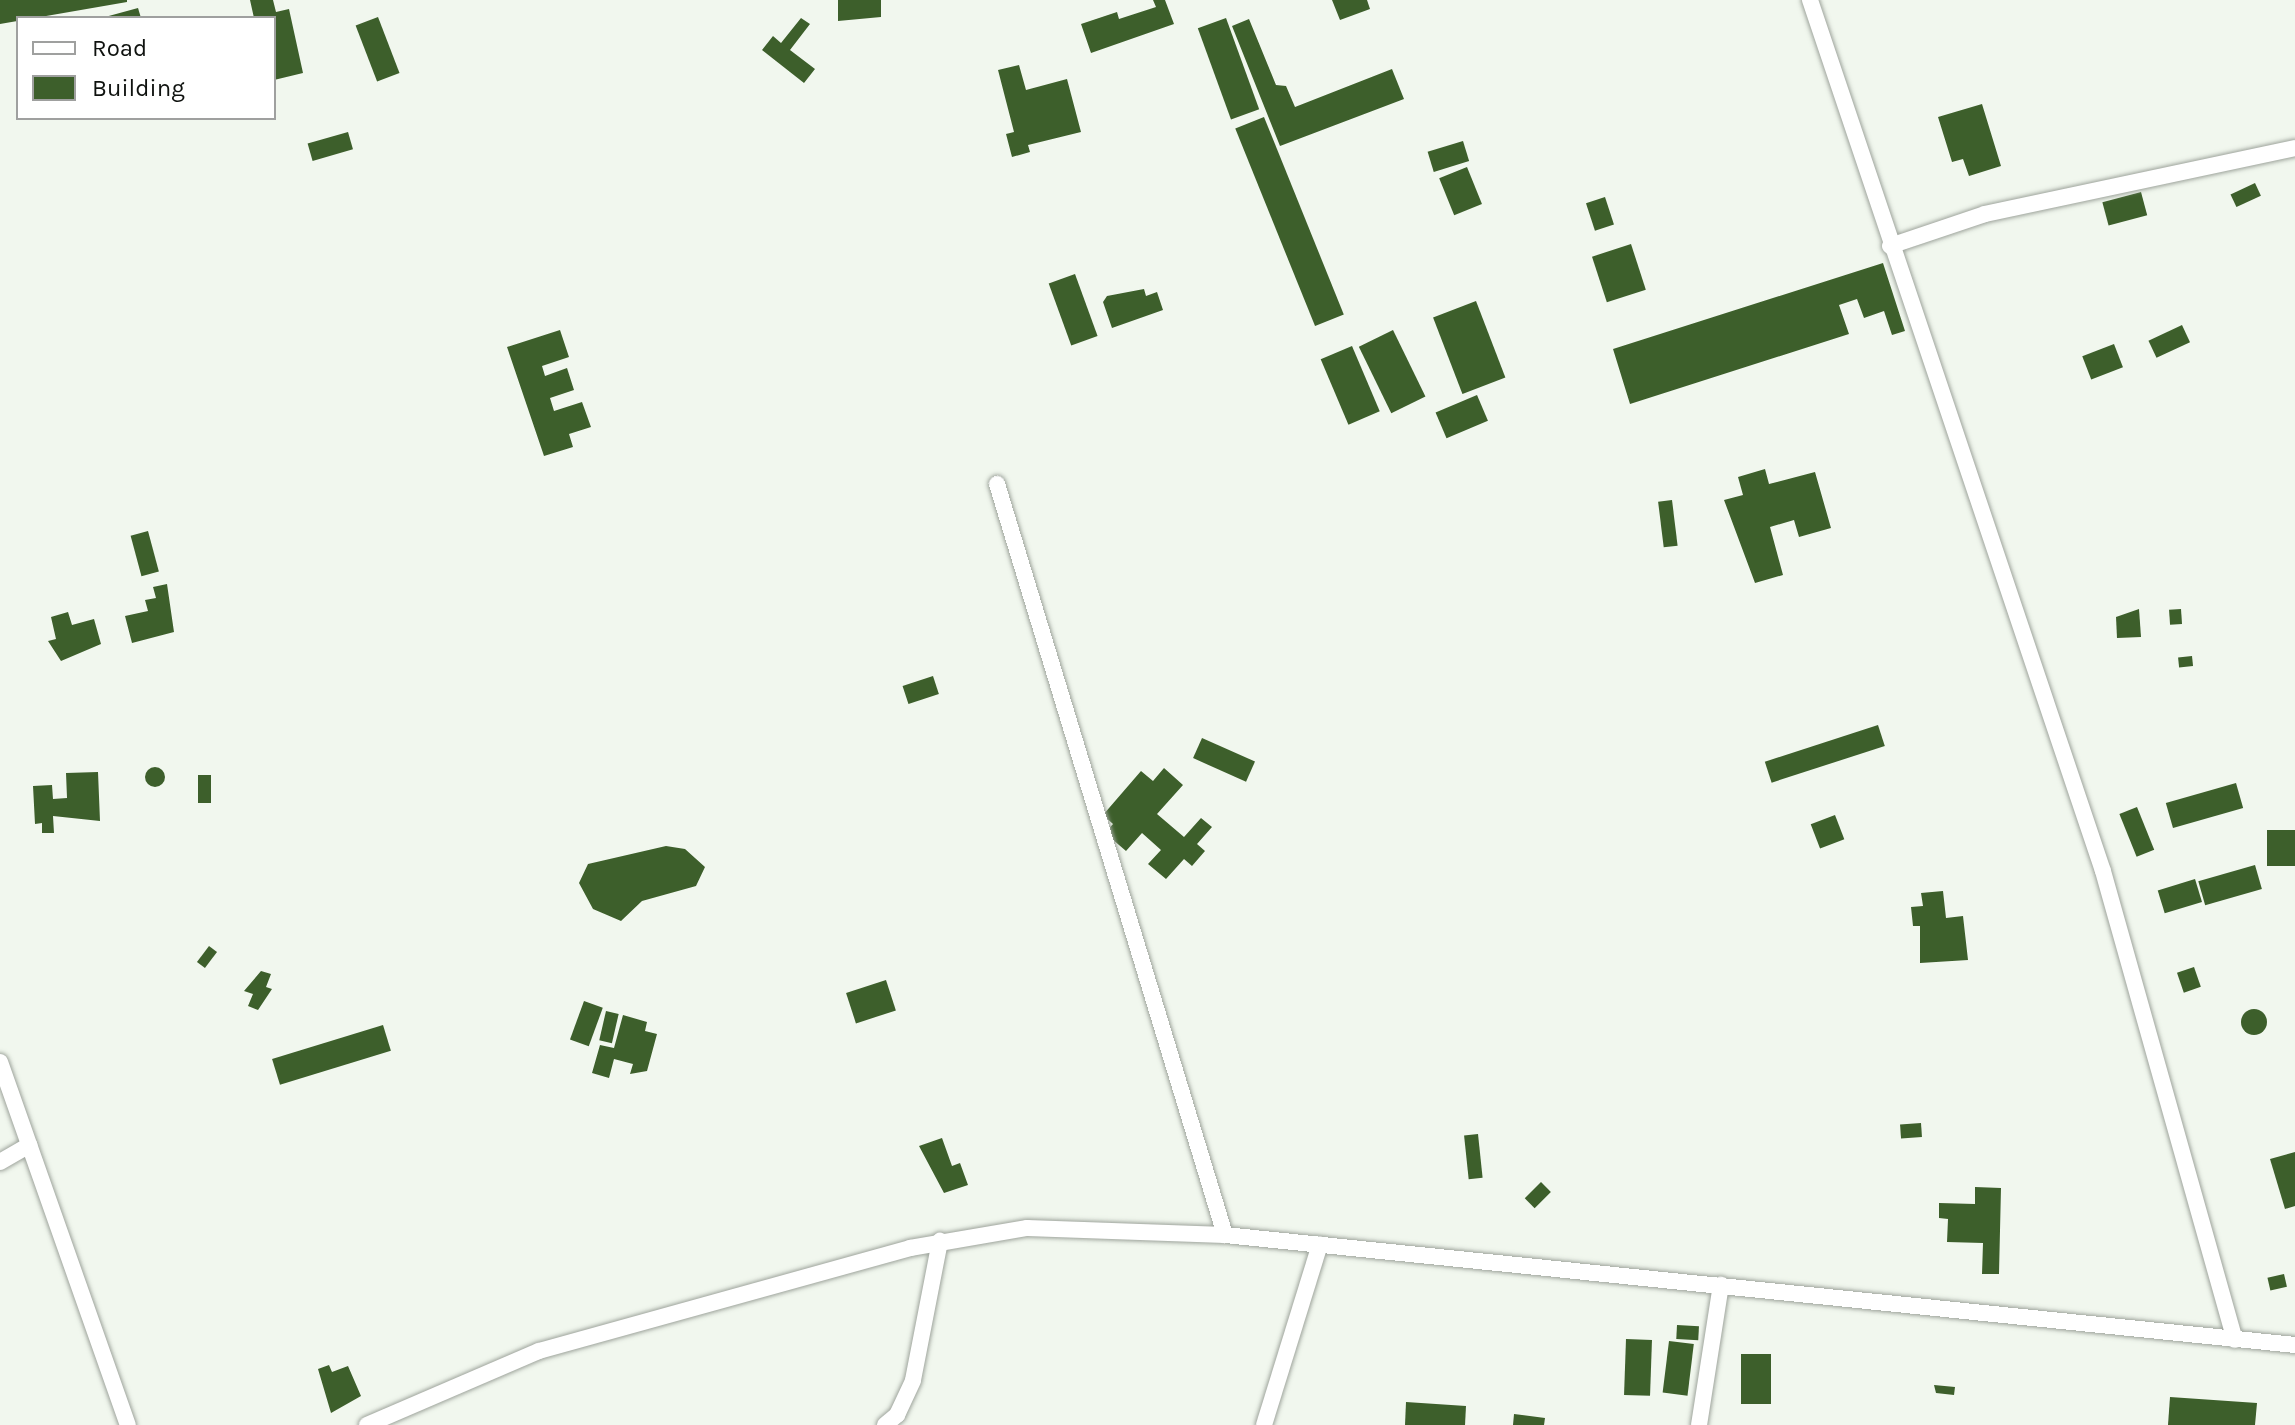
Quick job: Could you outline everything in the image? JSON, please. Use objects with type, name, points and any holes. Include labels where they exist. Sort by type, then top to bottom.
[{"type":"street","points":[[1810,0],[1890,246],[2103,871],[2235,1340]]},
{"type":"street","points":[[1890,246],[1985,214],[2295,148]]},
{"type":"street","points":[[997,484],[1225,1235]]},
{"type":"street","points":[[0,1062],[128,1425]]},
{"type":"street","points":[[0,1162],[29,1145]]},
{"type":"street","points":[[367,1425],[539,1351],[940,1241],[1083,1226],[1320,1244],[2295,1345]]},
{"type":"street","points":[[885,1425],[897,1415],[913,1380],[940,1241]]},
{"type":"street","points":[[1264,1425],[1320,1244]]},
{"type":"street","points":[[1699,1425],[1721,1285]]},
{"type":"building","points":[[0,0],[127,0],[46,16],[16,16],[16,21],[0,24]]},
{"type":"building","points":[[250,0],[273,0],[276,12],[289,9],[303,73],[276,80],[276,16],[254,16]]},
{"type":"building","points":[[838,0],[881,0],[881,17],[838,21]]},
{"type":"building","points":[[1153,0],[1165,0],[1174,24],[1091,53],[1081,24],[1117,12],[1119,19],[1156,7]]},
{"type":"building","points":[[1332,0],[1367,0],[1370,9],[1340,20]]},
{"type":"building","points":[[138,8],[140,16],[109,16]]},
{"type":"building","points":[[378,17],[400,73],[377,82],[356,26]]},
{"type":"building","points":[[801,18],[810,24],[790,50],[815,69],[804,83],[762,50],[773,36],[781,43]]},
{"type":"building","points":[[1226,18],[1259,109],[1231,119],[1198,28]]},
{"type":"building","points":[[1249,19],[1276,85],[1286,86],[1295,107],[1392,69],[1404,99],[1280,146],[1232,26]]},
{"type":"building","points":[[1019,65],[1026,90],[1067,79],[1081,132],[1028,145],[1030,152],[1012,157],[1006,134],[1014,132],[998,70]]},
{"type":"building","points":[[1982,104],[2001,166],[1969,176],[1963,159],[1952,162],[1938,117]]},
{"type":"building","points":[[1264,117],[1344,314],[1315,326],[1235,129]]},
{"type":"building","points":[[348,132],[353,149],[313,161],[308,144]]},
{"type":"building","points":[[1463,141],[1469,161],[1434,172],[1428,152]]},
{"type":"building","points":[[1467,167],[1482,204],[1454,215],[1439,178]]},
{"type":"building","points":[[2255,183],[2261,196],[2236,207],[2231,194]]},
{"type":"building","points":[[2141,192],[2147,215],[2109,226],[2102,202]]},
{"type":"building","points":[[1605,197],[1614,225],[1595,231],[1586,203]]},
{"type":"building","points":[[1631,244],[1646,290],[1607,302],[1592,257]]},
{"type":"building","points":[[1883,263],[1905,331],[1892,335],[1884,311],[1864,318],[1857,299],[1839,305],[1849,334],[1630,404],[1613,349]]},
{"type":"building","points":[[1075,274],[1098,336],[1071,346],[1049,284]]},
{"type":"building","points":[[1144,289],[1146,296],[1157,292],[1163,310],[1112,328],[1103,302],[1107,296]]},
{"type":"building","points":[[1476,301],[1505,378],[1462,394],[1433,317]]},
{"type":"building","points":[[2182,325],[2190,342],[2156,358],[2148,341]]},
{"type":"building","points":[[560,330],[569,357],[542,366],[545,376],[567,368],[574,390],[550,398],[554,411],[582,402],[591,427],[569,434],[573,447],[544,456],[507,347]]},
{"type":"building","points":[[1393,330],[1425,397],[1391,413],[1359,347]]},
{"type":"building","points":[[2114,344],[2123,367],[2091,380],[2082,356]]},
{"type":"building","points":[[1352,346],[1380,411],[1348,425],[1321,359]]},
{"type":"building","points":[[1477,395],[1488,421],[1447,438],[1436,413]]},
{"type":"building","points":[[1765,469],[1769,484],[1815,472],[1831,528],[1799,537],[1794,520],[1770,527],[1783,575],[1755,583],[1724,500],[1743,495],[1738,477]]},
{"type":"building","points":[[1672,500],[1678,546],[1664,547],[1658,502]]},
{"type":"building","points":[[148,531],[159,572],[141,576],[131,536]]},
{"type":"building","points":[[167,584],[174,632],[132,643],[125,616],[148,611],[145,600],[156,598],[153,587]]},
{"type":"building","points":[[2139,609],[2141,637],[2117,638],[2116,617]]},
{"type":"building","points":[[2181,609],[2182,624],[2170,625],[2169,610]]},
{"type":"building","points":[[68,612],[72,625],[94,619],[101,644],[61,661],[48,641],[56,639],[51,617]]},
{"type":"building","points":[[2192,656],[2193,666],[2179,667],[2178,657]]},
{"type":"building","points":[[933,676],[939,694],[908,704],[903,686]]},
{"type":"building","points":[[1878,725],[1885,746],[1772,783],[1765,762]]},
{"type":"building","points":[[1202,738],[1255,762],[1246,782],[1193,758]]},
{"type":"building","points":[[155,767],[162,770],[165,777],[162,784],[155,787],[148,784],[145,777],[148,770]]},
{"type":"building","points":[[1164,768],[1183,785],[1157,814],[1184,837],[1201,818],[1212,827],[1197,844],[1205,851],[1192,866],[1184,859],[1166,879],[1148,864],[1161,850],[1142,833],[1126,851],[1105,833],[1113,824],[1103,815],[1141,771],[1153,781]]},
{"type":"building","points":[[98,772],[100,821],[53,816],[54,833],[42,833],[42,823],[35,824],[33,786],[52,785],[53,799],[67,798],[66,773]]},
{"type":"building","points":[[198,775],[211,775],[211,803],[198,803]]},
{"type":"building","points":[[2236,783],[2243,808],[2173,828],[2166,803]]},
{"type":"building","points":[[2137,807],[2154,850],[2137,857],[2119,814]]},
{"type":"building","points":[[1835,815],[1844,839],[1820,849],[1811,824]]},
{"type":"building","points":[[2267,830],[2295,830],[2295,866],[2267,866]]},
{"type":"building","points":[[666,846],[685,849],[705,867],[696,886],[642,901],[621,921],[593,909],[579,883],[588,864]]},
{"type":"building","points":[[2255,865],[2262,889],[2205,905],[2198,881]]},
{"type":"building","points":[[2195,879],[2202,902],[2165,913],[2158,890]]},
{"type":"building","points":[[1943,891],[1946,918],[1963,916],[1968,960],[1920,963],[1920,926],[1913,926],[1911,907],[1923,906],[1921,893]]},
{"type":"building","points":[[209,946],[217,952],[205,968],[197,962]]},
{"type":"building","points":[[2194,967],[2201,987],[2184,993],[2177,973]]},
{"type":"building","points":[[261,971],[271,974],[266,987],[272,989],[258,1010],[248,1006],[253,994],[244,991]]},
{"type":"building","points":[[886,980],[896,1010],[856,1023],[846,993]]},
{"type":"building","points":[[584,1001],[603,1008],[589,1046],[570,1040]]},
{"type":"building","points":[[2254,1009],[2263,1013],[2267,1022],[2263,1031],[2254,1035],[2245,1031],[2241,1022],[2245,1013]]},
{"type":"building","points":[[606,1011],[619,1014],[612,1043],[599,1040]]},
{"type":"building","points":[[623,1015],[647,1022],[645,1031],[657,1034],[647,1071],[630,1074],[633,1064],[614,1059],[609,1078],[592,1073],[600,1045],[614,1048]]},
{"type":"building","points":[[383,1025],[391,1051],[280,1085],[272,1059]]},
{"type":"building","points":[[1921,1123],[1922,1137],[1901,1138],[1900,1124]]},
{"type":"building","points":[[1478,1134],[1483,1178],[1469,1179],[1464,1135]]},
{"type":"building","points":[[942,1138],[952,1166],[960,1163],[968,1185],[944,1193],[919,1146]]},
{"type":"building","points":[[2295,1152],[2295,1206],[2285,1209],[2270,1159]]},
{"type":"building","points":[[1541,1182],[1551,1192],[1535,1208],[1525,1198]]},
{"type":"building","points":[[1975,1187],[2001,1188],[1999,1274],[1982,1274],[1983,1243],[1947,1242],[1948,1219],[1939,1218],[1939,1203],[1975,1204]]},
{"type":"building","points":[[2284,1274],[2287,1287],[2270,1290],[2267,1278]]},
{"type":"building","points":[[1677,1325],[1699,1326],[1698,1340],[1676,1339]]},
{"type":"building","points":[[1626,1339],[1652,1340],[1650,1396],[1624,1395]]},
{"type":"building","points":[[1669,1341],[1694,1344],[1687,1396],[1663,1393]]},
{"type":"building","points":[[1741,1354],[1771,1354],[1771,1404],[1741,1404]]},
{"type":"building","points":[[329,1365],[332,1372],[348,1366],[361,1396],[331,1413],[318,1369]]},
{"type":"building","points":[[1934,1385],[1955,1387],[1954,1395],[1936,1393]]},
{"type":"building","points":[[2170,1397],[2257,1403],[2255,1425],[2168,1425]]},
{"type":"building","points":[[1406,1402],[1466,1406],[1465,1425],[1405,1425]]},
{"type":"building","points":[[1514,1414],[1545,1418],[1544,1425],[1513,1425]]}]
